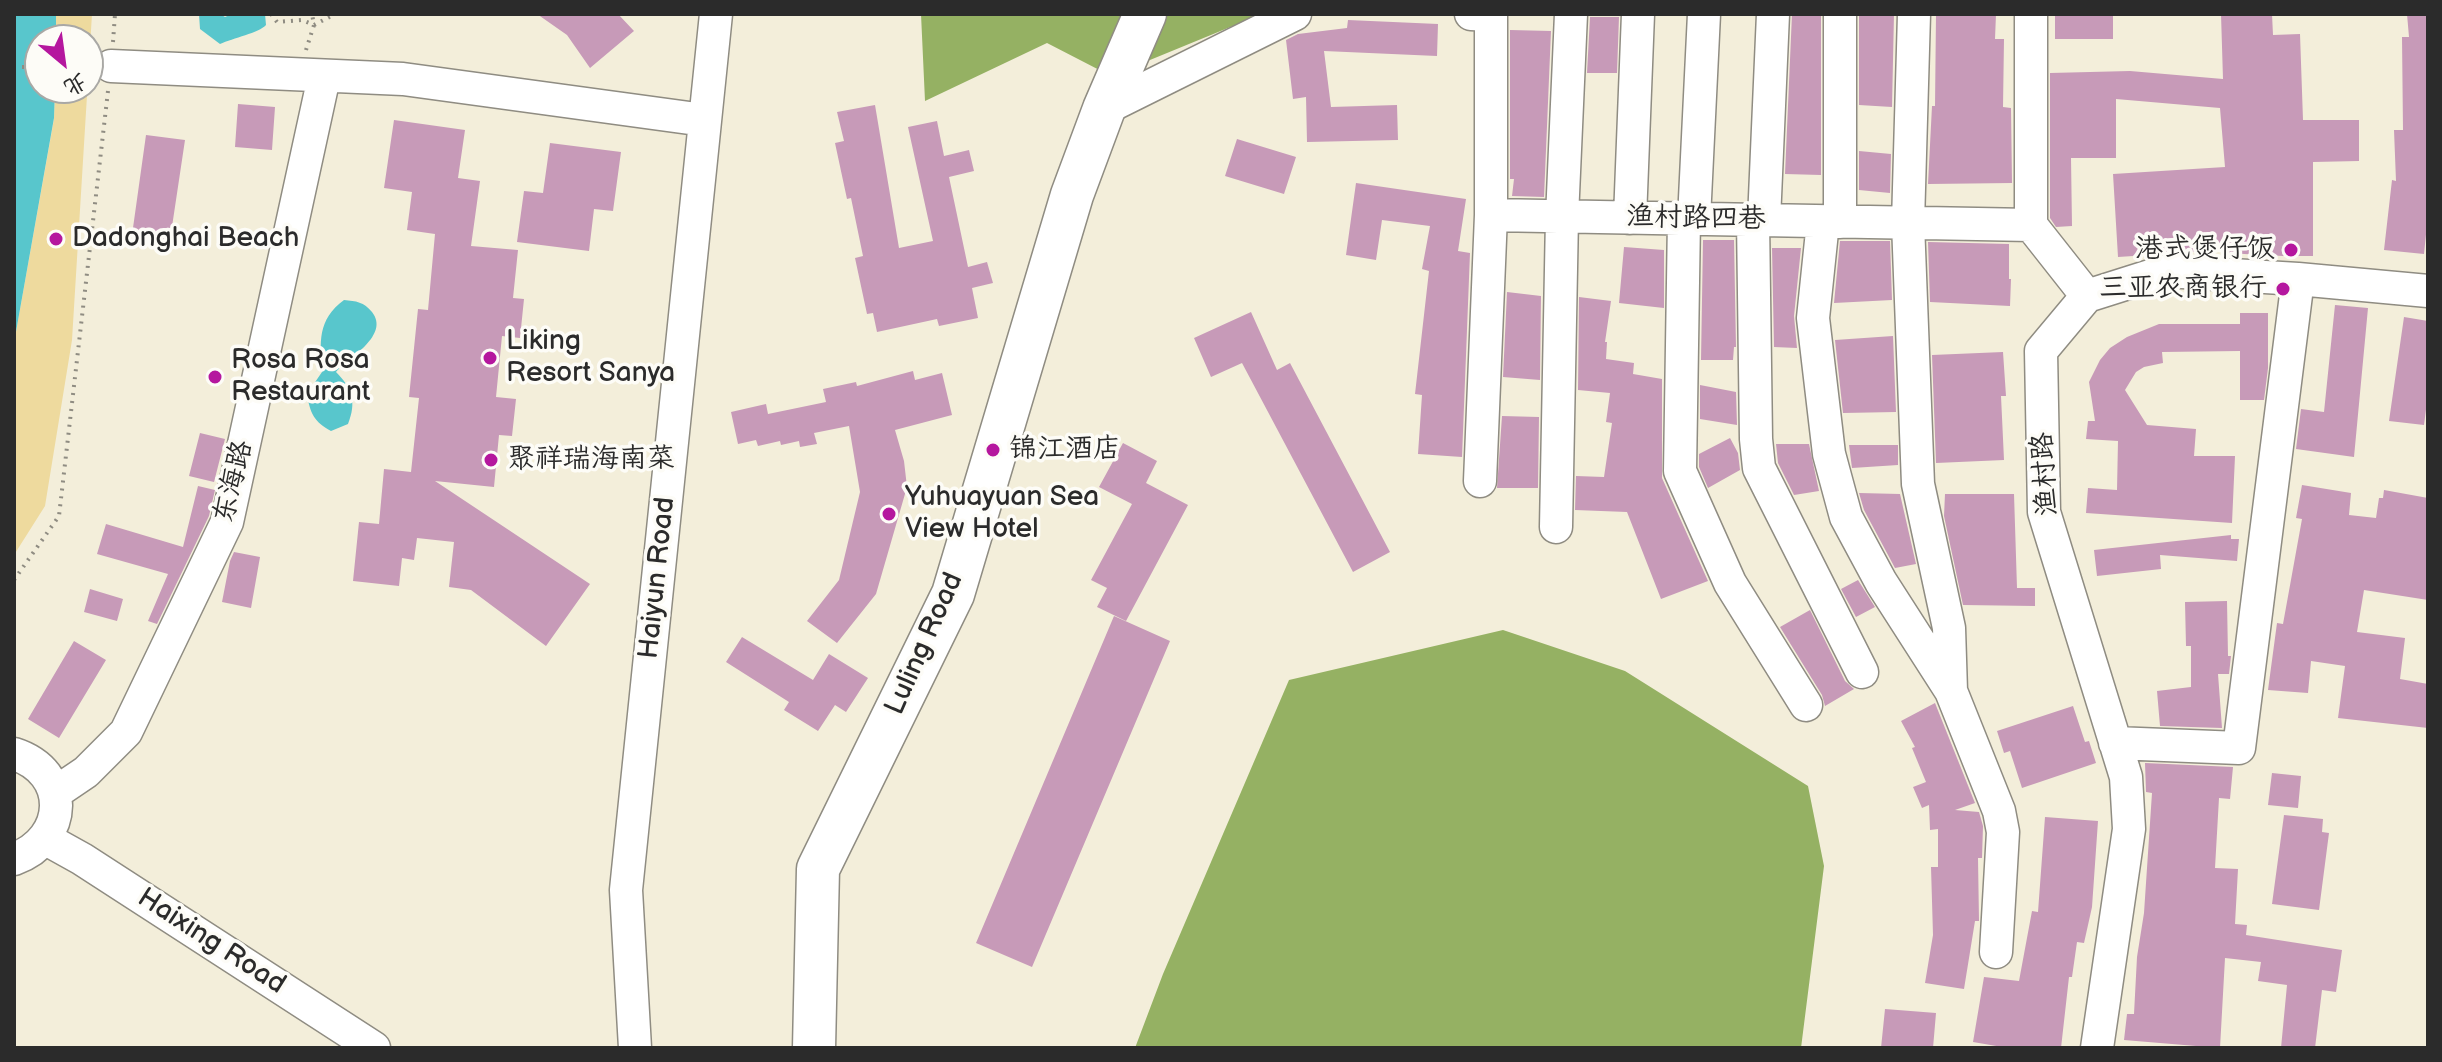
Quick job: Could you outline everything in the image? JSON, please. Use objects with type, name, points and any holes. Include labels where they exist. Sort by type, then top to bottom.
[{"type":"main road","name":"Luling Road","points":[[814,1048],[818,869],[953,594],[1072,195],[1104,109],[1145,14]]},
{"type":"street","name":"Haiyun Road","points":[[635,1048],[626,890],[716,14]]},
{"type":"street","points":[[1104,109],[1295,14]]},
{"type":"street","points":[[1471,14],[1491,15],[1491,215],[1480,481]]},
{"type":"street","points":[[1556,527],[1562,217],[1571,14]]},
{"type":"street","points":[[1630,218],[1638,14]]},
{"type":"street","points":[[1704,14],[1689,219],[1680,471],[1730,583],[1806,705]]},
{"type":"street","points":[[1773,14],[1758,220],[1756,439],[1759,468],[1862,672]]},
{"type":"street","points":[[1840,14],[1832,222],[1813,318],[1829,454],[1846,517],[1881,582],[1951,691],[1999,811],[2003,832],[1996,952]]},
{"type":"street","points":[[1914,14],[1908,223],[1918,484],[1949,628],[1951,691]]},
{"type":"street","points":[[2031,14],[2031,225],[2087,296],[2166,271],[2428,291]]},
{"type":"street","points":[[111,66],[403,79],[704,120]]},
{"type":"street","name":"东海路","points":[[55,793],[86,772],[126,732],[227,522],[310,76]]},
{"type":"street","name":"渔村路四巷","points":[[1491,215],[2031,225]]},
{"type":"street","points":[[2115,743],[2239,748],[2298,279]]},
{"type":"street","name":"渔村路","points":[[2087,296],[2041,351],[2044,512],[2126,777],[2129,829],[2097,1048]]},
{"type":"street","points":[[14,754],[28,758],[48,776],[55,793],[57,811],[46,839],[30,853],[14,859]]},
{"type":"street","name":"Haixing Road","points":[[46,839],[82,859],[374,1048]]},
{"type":"path","points":[[14,580],[59,516],[115,14]]},
{"type":"path","points":[[271,14],[277,22],[302,20],[314,25]]},
{"type":"path","points":[[310,76],[312,14]]},
{"type":"path","points":[[314,25],[335,14]]},
{"type":"green space","points":[[921,14],[1262,14],[1111,76],[1047,43],[925,101]]},
{"type":"green space","points":[[1503,630],[1625,671],[1808,786],[1824,866],[1801,1048],[1135,1048],[1163,974],[1289,680]]},
{"type":"sand","points":[[56,14],[92,14],[91,24],[56,24]]},
{"type":"sand","name":"Dadonghai Beach","points":[[54,104],[86,104],[72,340],[45,506],[14,555],[14,343]]},
{"type":"water","points":[[14,14],[56,14],[56,24],[24,24],[24,104],[54,104],[14,343]]},
{"type":"water","points":[[199,14],[220,14],[225,17],[232,14],[265,14],[266,25],[220,44],[200,29]]},
{"type":"water","points":[[344,300],[360,303],[369,309],[376,321],[376,329],[366,345],[336,372],[349,390],[352,409],[348,424],[331,431],[314,416],[307,394],[322,372],[321,341],[325,324],[329,315]]},
{"type":"building","points":[[537,14],[618,14],[634,31],[590,68],[567,35]]},
{"type":"building","points":[[1792,14],[1821,14],[1821,175],[1785,174]]},
{"type":"building","points":[[1859,14],[1894,14],[1892,107],[1859,105]]},
{"type":"building","points":[[1936,14],[1996,14],[1995,39],[2004,39],[2003,107],[2011,108],[2012,183],[1928,184],[1932,106],[1935,106]]},
{"type":"building","points":[[2055,14],[2113,14],[2113,39],[2055,39]]},
{"type":"building","points":[[2221,14],[2272,14],[2273,35],[2300,34],[2303,120],[2359,120],[2359,161],[2313,162],[2313,256],[2225,253],[2225,250],[2118,257],[2113,174],[2225,167],[2220,108],[2116,99],[2116,158],[2071,158],[2072,226],[2056,227],[2050,218],[2050,73],[2130,71],[2223,79]]},
{"type":"building","points":[[2407,14],[2428,14],[2428,215],[2424,254],[2384,250],[2392,180],[2396,181],[2394,130],[2403,130],[2402,37],[2409,37]]},
{"type":"building","points":[[1590,17],[1619,17],[1617,73],[1587,73]]},
{"type":"building","points":[[1348,20],[1438,24],[1437,56],[1324,51],[1331,107],[1397,105],[1398,140],[1307,142],[1306,97],[1293,99],[1286,40],[1298,34],[1347,28]]},
{"type":"building","points":[[1510,30],[1551,31],[1544,197],[1512,196]]},
{"type":"building","points":[[238,104],[275,107],[272,150],[235,147]]},
{"type":"building","points":[[875,105],[899,248],[933,241],[908,127],[937,121],[944,156],[969,150],[974,171],[949,177],[968,267],[987,262],[993,283],[972,288],[978,318],[939,326],[937,319],[877,332],[873,313],[867,314],[855,258],[863,256],[835,143],[844,141],[837,112]]},
{"type":"building","points":[[394,120],[465,130],[458,178],[480,181],[471,246],[518,250],[513,298],[524,299],[520,338],[502,336],[496,397],[516,399],[512,436],[499,435],[494,487],[435,481],[590,584],[546,646],[471,590],[449,587],[454,542],[417,538],[414,560],[402,558],[399,586],[353,581],[359,522],[379,524],[384,469],[411,472],[419,398],[409,397],[418,309],[428,310],[435,234],[407,230],[412,192],[384,188]]},
{"type":"building","points":[[146,135],[185,140],[170,240],[132,235]]},
{"type":"building","points":[[1237,139],[1296,157],[1284,194],[1225,176]]},
{"type":"building","points":[[550,143],[621,152],[613,211],[594,209],[589,251],[517,242],[524,191],[543,193]]},
{"type":"building","points":[[1859,151],[1891,154],[1890,193],[1859,190]]},
{"type":"building","points":[[1356,183],[1466,199],[1458,251],[1470,253],[1462,457],[1418,454],[1422,395],[1415,394],[1429,271],[1422,269],[1430,226],[1382,220],[1376,260],[1346,255]]},
{"type":"building","points":[[1703,240],[1734,240],[1736,347],[1733,360],[1701,360]]},
{"type":"building","points":[[1840,241],[1890,241],[1892,300],[1834,303]]},
{"type":"building","points":[[1928,242],[2009,244],[2010,306],[1930,302]]},
{"type":"building","points":[[1624,247],[1664,250],[1664,308],[1619,303]]},
{"type":"building","points":[[1772,248],[1801,248],[1794,316],[1797,348],[1774,347]]},
{"type":"building","points":[[1507,292],[1541,296],[1540,380],[1503,377]]},
{"type":"building","points":[[1579,297],[1611,301],[1605,342],[1606,359],[1634,363],[1633,374],[1662,379],[1662,478],[1708,581],[1661,599],[1627,512],[1575,510],[1576,476],[1604,477],[1612,423],[1606,422],[1610,393],[1578,390]]},
{"type":"building","points":[[2335,305],[2368,308],[2354,457],[2296,449],[2301,409],[2324,412]]},
{"type":"building","points":[[1251,312],[1277,370],[1290,363],[1390,552],[1353,572],[1242,363],[1211,377],[1194,338]]},
{"type":"building","points":[[2240,313],[2268,313],[2268,368],[2264,400],[2240,400],[2240,351],[2162,352],[2163,363],[2136,372],[2125,390],[2147,425],[2196,429],[2194,456],[2235,456],[2232,523],[2086,513],[2088,488],[2117,490],[2118,441],[2086,439],[2088,421],[2095,421],[2089,382],[2100,360],[2110,348],[2127,337],[2159,324],[2240,324]]},
{"type":"building","points":[[2404,317],[2428,321],[2428,394],[2424,425],[2389,421]]},
{"type":"building","points":[[1893,336],[1896,412],[1843,413],[1835,340]]},
{"type":"building","points":[[2003,352],[2006,396],[2001,396],[2004,460],[1936,463],[1932,355]]},
{"type":"building","points":[[913,371],[915,380],[942,373],[952,415],[895,430],[904,461],[907,487],[876,594],[837,643],[807,621],[839,580],[860,492],[849,426],[814,433],[817,444],[800,447],[799,441],[758,446],[756,440],[738,444],[731,412],[766,404],[768,414],[826,402],[823,389],[856,382],[857,386]]},
{"type":"building","points":[[1700,385],[1736,392],[1737,425],[1700,419]]},
{"type":"building","points":[[1502,416],[1539,417],[1538,488],[1497,488]]},
{"type":"building","points":[[200,433],[225,439],[214,482],[189,476]]},
{"type":"building","points":[[1730,438],[1738,453],[1740,470],[1708,488],[1699,467],[1699,454]]},
{"type":"building","points":[[1123,443],[1157,461],[1146,483],[1188,505],[1126,621],[1097,607],[1107,588],[1091,580],[1132,504],[1099,487]]},
{"type":"building","points":[[1776,444],[1809,444],[1819,491],[1794,495],[1778,463]]},
{"type":"building","points":[[1849,445],[1898,445],[1898,465],[1852,468]]},
{"type":"building","points":[[2302,485],[2351,493],[2349,515],[2376,518],[2379,498],[2383,498],[2384,490],[2428,498],[2428,600],[2364,590],[2357,632],[2405,638],[2400,679],[2428,684],[2428,728],[2338,718],[2345,666],[2311,661],[2308,693],[2268,690],[2277,623],[2283,624],[2302,519],[2296,518]]},
{"type":"building","points":[[198,486],[215,490],[209,516],[157,624],[148,621],[168,574],[97,554],[106,524],[183,547]]},
{"type":"building","points":[[1859,493],[1900,494],[1916,564],[1895,568],[1864,510]]},
{"type":"building","points":[[1945,494],[2014,494],[2017,588],[2035,588],[2035,606],[1963,605],[1944,516]]},
{"type":"building","points":[[2231,535],[2231,539],[2239,539],[2237,561],[2160,555],[2161,569],[2097,576],[2094,550]]},
{"type":"building","points":[[234,552],[260,557],[251,608],[222,602]]},
{"type":"building","points":[[1858,580],[1875,607],[1856,617],[1841,589]]},
{"type":"building","points":[[90,589],[123,599],[117,621],[84,612]]},
{"type":"building","points":[[2227,601],[2228,656],[2231,656],[2229,674],[2218,674],[2222,728],[2160,726],[2157,691],[2191,687],[2191,646],[2186,646],[2185,602]]},
{"type":"building","points":[[1810,610],[1845,681],[1854,689],[1825,706],[1822,695],[1780,627]]},
{"type":"building","points":[[1114,616],[1170,641],[1032,967],[976,943]]},
{"type":"building","points":[[742,637],[813,680],[829,654],[868,678],[846,712],[835,705],[818,731],[784,710],[789,702],[726,662]]},
{"type":"building","points":[[74,641],[106,660],[59,738],[28,719]]},
{"type":"building","points":[[1935,703],[1975,803],[1955,810],[1979,812],[1983,826],[1982,858],[1978,858],[1979,921],[1975,921],[1964,989],[1925,983],[1933,935],[1931,867],[1938,867],[1938,829],[1930,830],[1929,805],[1922,808],[1913,787],[1926,782],[1912,748],[1915,747],[1901,721]]},
{"type":"building","points":[[2073,706],[2096,763],[2022,788],[2010,751],[2004,753],[1997,731]]},
{"type":"building","points":[[2145,763],[2233,767],[2230,799],[2219,798],[2215,868],[2238,869],[2235,924],[2247,925],[2246,935],[2342,950],[2336,992],[2322,990],[2315,1048],[2281,1048],[2287,985],[2258,981],[2261,962],[2225,958],[2220,1048],[2124,1040],[2127,1014],[2134,1014],[2137,957],[2144,913],[2152,793],[2146,792]]},
{"type":"building","points":[[2272,773],[2301,776],[2298,808],[2268,805]]},
{"type":"building","points":[[2284,815],[2323,819],[2322,832],[2329,833],[2319,910],[2272,904]]},
{"type":"building","points":[[2045,817],[2098,821],[2092,907],[2084,943],[2077,942],[2072,977],[2069,977],[2061,1048],[2008,1048],[1973,1042],[1984,977],[2019,981],[2032,911],[2038,912]]},
{"type":"building","points":[[1885,1009],[1936,1013],[1933,1048],[1881,1048]]},
{"type":"place","name":"Dadonghai Beach","points":[[56,239]]},
{"type":"place","name":"港式煲仔饭","points":[[2291,250]]},
{"type":"place","name":"三亚农商银行","points":[[2283,289]]},
{"type":"place","name":"Liking Resort Sanya","points":[[490,358]]},
{"type":"place","name":"Rosa Rosa Restaurant","points":[[215,377]]},
{"type":"place","name":"锦江酒店","points":[[993,450]]},
{"type":"place","name":"聚祥瑞海南菜","points":[[491,460]]},
{"type":"place","name":"Yuhuayuan Sea View Hotel","points":[[889,514]]}]
